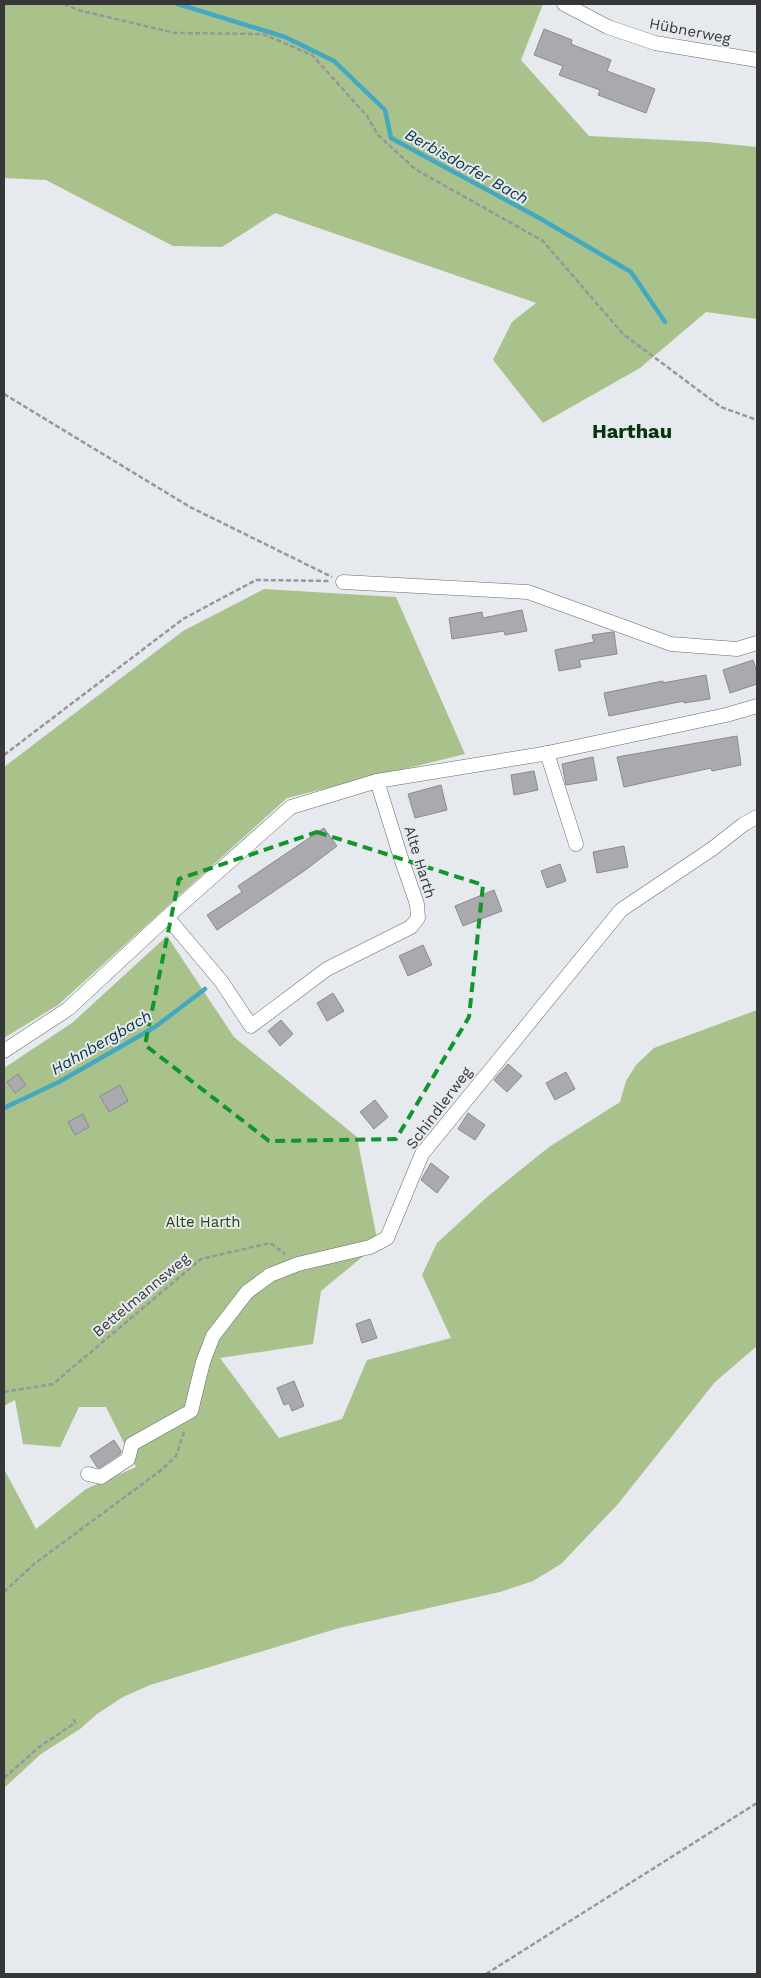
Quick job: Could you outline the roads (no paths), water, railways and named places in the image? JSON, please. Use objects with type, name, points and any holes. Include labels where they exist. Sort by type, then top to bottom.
[{"type":"street","name":"Hübnerweg","points":[[564,4],[608,27],[655,43],[757,60]]},
{"type":"street","points":[[343,582],[528,592],[671,644],[736,648],[757,642]]},
{"type":"street","points":[[4,1051],[68,1009],[290,807],[378,781],[547,753],[726,715],[757,706]]},
{"type":"street","points":[[547,753],[576,844]]},
{"type":"street","name":"Alte Harth","points":[[167,917],[221,981],[251,1026],[327,969],[411,927],[418,918],[417,904],[378,781]]},
{"type":"street","name":"Schindlerweg","points":[[88,1474],[101,1477],[128,1459],[132,1444],[191,1412],[203,1362],[213,1336],[247,1292],[270,1275],[298,1264],[370,1247],[387,1238],[422,1154],[621,910],[712,849],[744,824],[757,817]]},
{"type":"waterway","name":"Berbisdorfer Bach","points":[[178,4],[285,37],[334,61],[385,110],[391,138],[541,219],[631,272],[665,322]]},
{"type":"waterway","name":"Hahnbergbach","points":[[4,1108],[59,1082],[155,1027],[205,989]]},
{"type":"district","name":"Harthau","points":[[632,431]]}]
